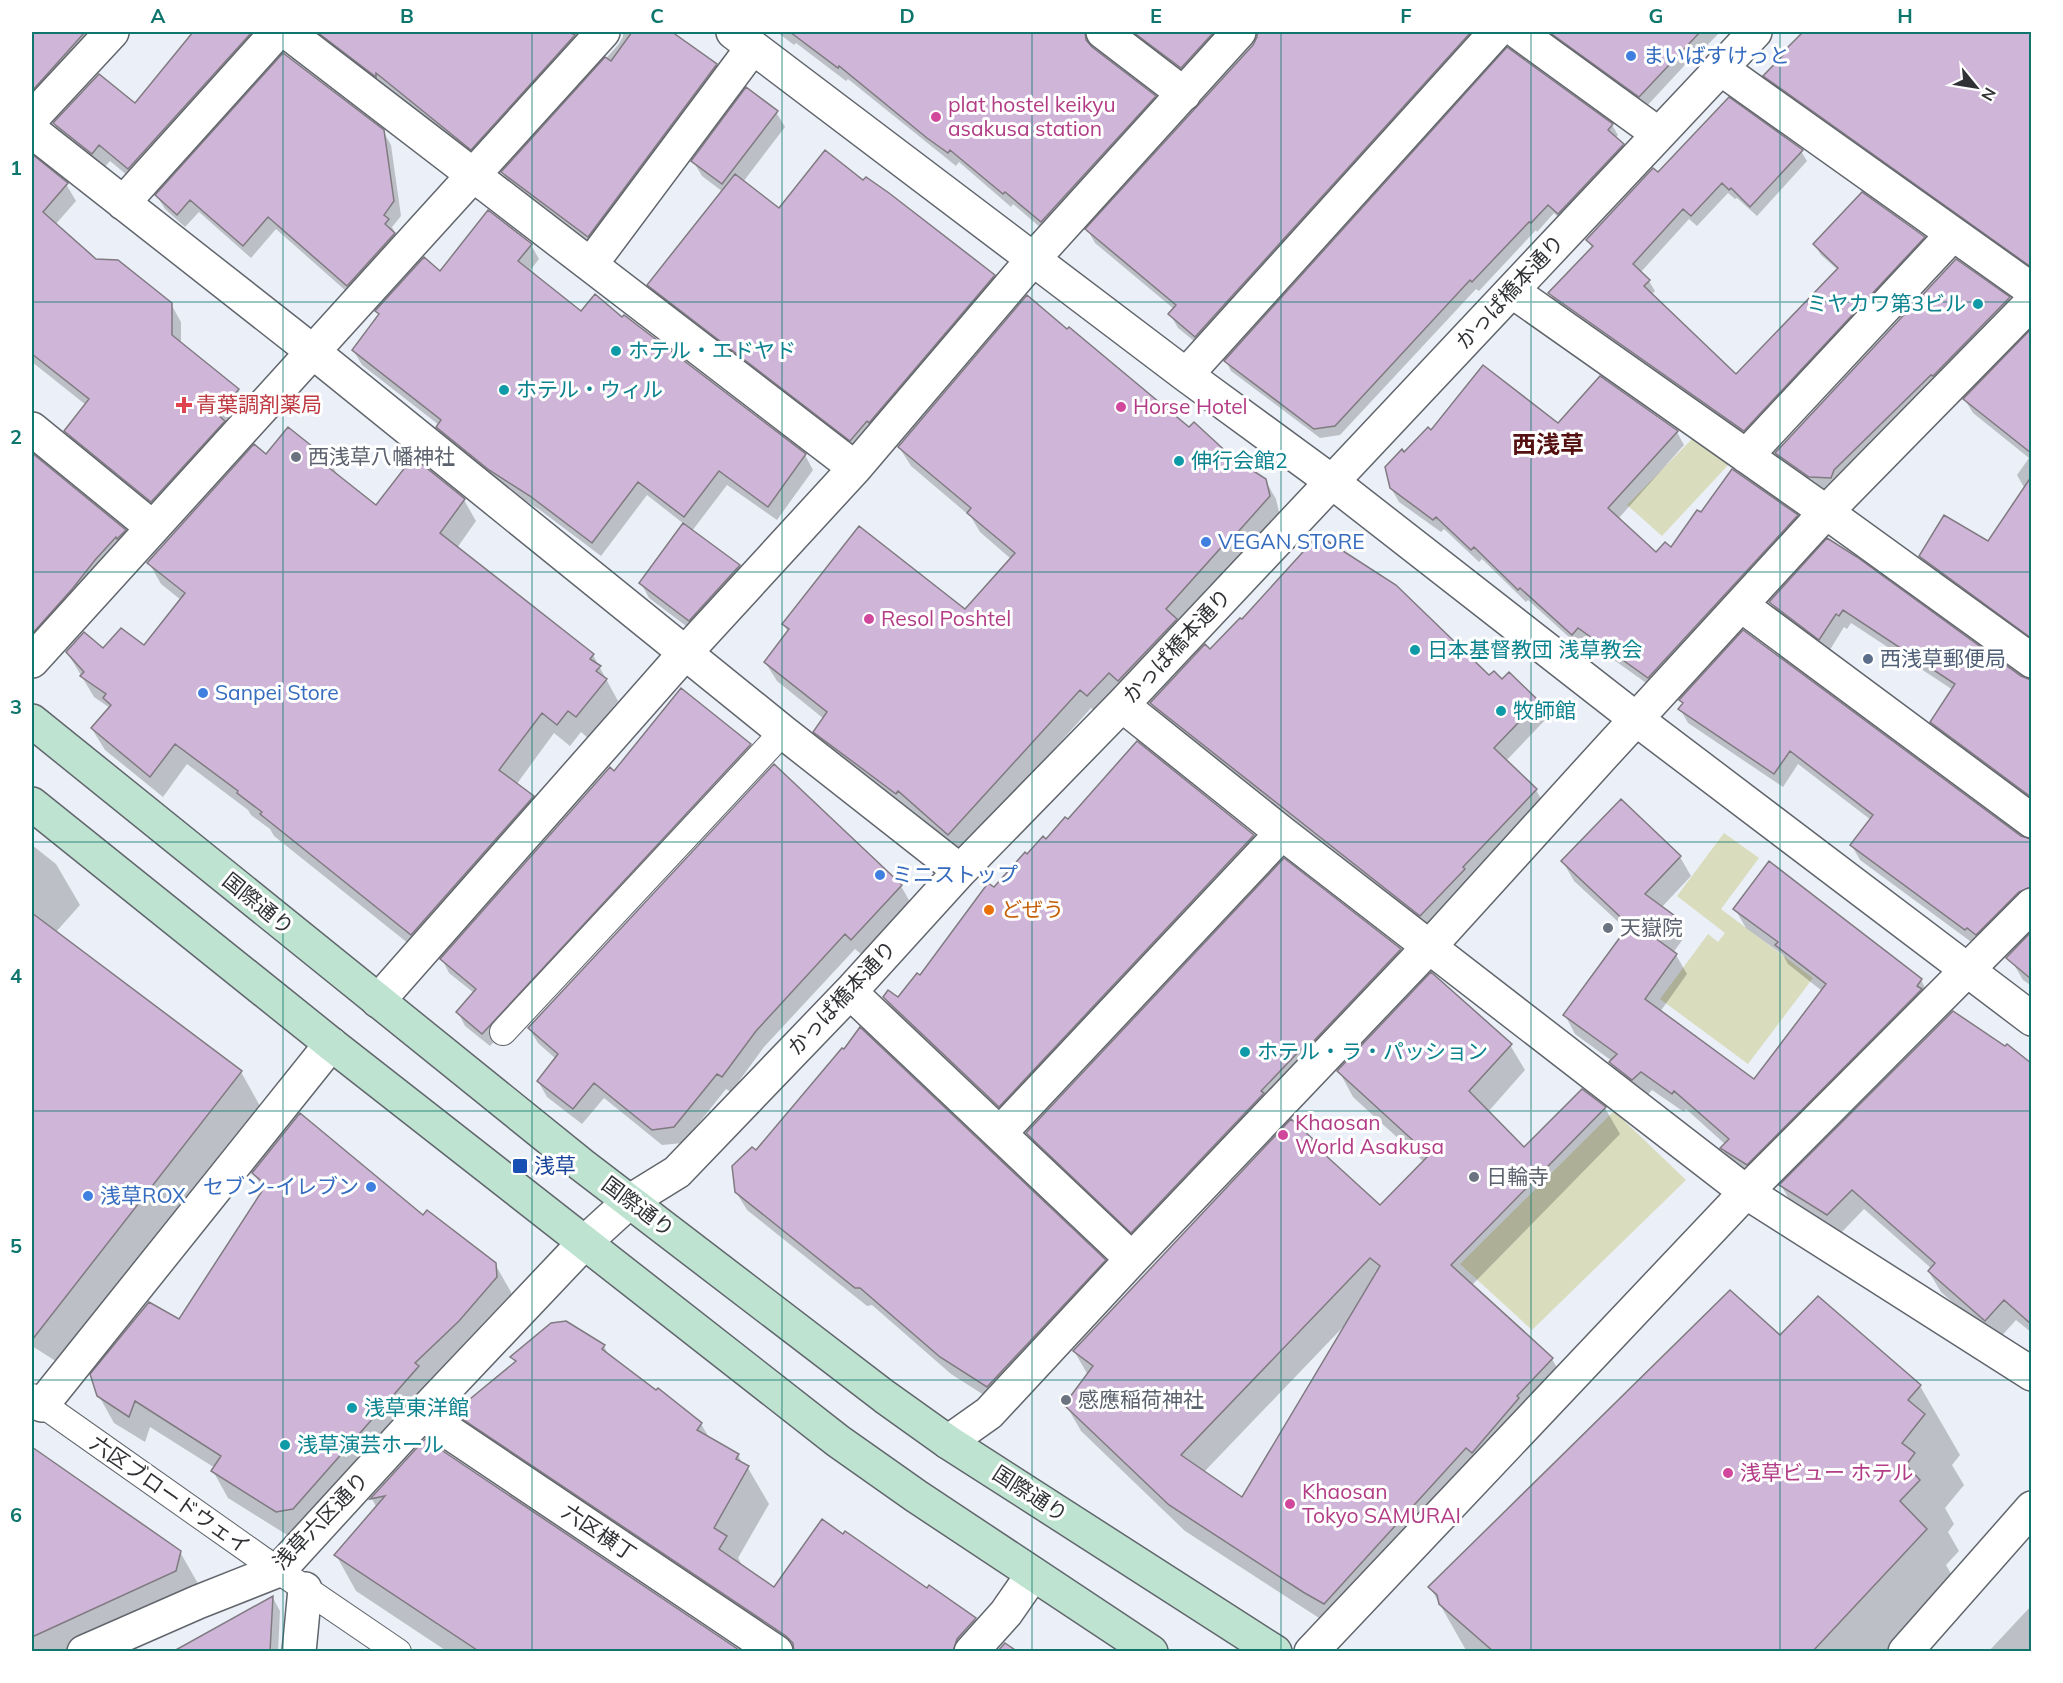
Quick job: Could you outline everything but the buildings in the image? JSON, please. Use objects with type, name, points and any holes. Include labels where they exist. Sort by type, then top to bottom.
[{"type":"main road","name":"国際通り","points":[[32,721],[572,1157],[885,1396],[948,1442],[1275,1652]]},
{"type":"main road","points":[[32,804],[331,1044],[838,1441],[916,1496],[1151,1652]]},
{"type":"street","points":[[32,118],[112,32]]},
{"type":"street","points":[[123,203],[277,32]]},
{"type":"street","points":[[287,32],[855,468]]},
{"type":"street","points":[[32,661],[603,32]]},
{"type":"street","points":[[1103,32],[1184,94]]},
{"type":"street","points":[[378,1001],[685,654],[855,468],[1034,258],[1239,32]]},
{"type":"street","points":[[1186,375],[1496,32]]},
{"type":"street","points":[[1518,32],[1657,134]]},
{"type":"street","name":"かっぱ橋本通り","points":[[584,1243],[630,1201],[677,1172],[850,992],[960,871],[1122,705],[1755,32]]},
{"type":"street","points":[[591,264],[743,39],[1186,375],[1331,481],[1636,719],[2031,1019]]},
{"type":"street","points":[[1720,68],[2031,290]]},
{"type":"street","points":[[32,131],[312,351],[685,654],[960,871]]},
{"type":"street","points":[[1746,456],[1953,234]]},
{"type":"street","points":[[1512,291],[1826,512],[2031,661]]},
{"type":"street","points":[[948,1442],[989,1413],[1430,946],[1826,512],[2031,302]]},
{"type":"street","points":[[32,429],[152,527]]},
{"type":"street","points":[[1741,605],[2031,821]]},
{"type":"street","points":[[1122,705],[1282,834],[1746,1192],[2031,1374]]},
{"type":"street","points":[[503,1032],[783,732]]},
{"type":"street","points":[[1000,1132],[1282,834]]},
{"type":"street","points":[[1311,1652],[1746,1192],[2031,904]]},
{"type":"street","points":[[850,992],[1132,1259]]},
{"type":"street","points":[[37,1401],[331,1044]]},
{"type":"street","name":"浅草六区通り","points":[[84,1652],[198,1602],[279,1570],[422,1414],[584,1243]]},
{"type":"street","name":"六区ブロードウェイ","points":[[37,1401],[398,1652]]},
{"type":"street","name":"六区横丁","points":[[422,1414],[776,1652]]},
{"type":"street","points":[[1905,1652],[2031,1508]]},
{"type":"street","points":[[971,1652],[1006,1613],[1033,1574]]},
{"type":"street","points":[[299,1652],[305,1589]]},
{"type":"green space","points":[[1694,437],[1730,463],[1662,536],[1627,505]]},
{"type":"green space","points":[[1724,833],[1759,858],[1721,909],[1813,978],[1748,1064],[1660,999],[1708,934],[1718,942],[1725,933],[1677,896]]},
{"type":"green space","points":[[1614,1111],[1686,1180],[1532,1330],[1460,1264]]},
{"type":"place","name":"まいばすけっと","points":[[1631,56]]},
{"type":"place","name":"plat hostel keikyu asakusa station","points":[[936,117]]},
{"type":"place","name":"ミヤカワ第3ビル","points":[[1978,304]]},
{"type":"place","name":"ホテル・エドヤド","points":[[616,351]]},
{"type":"place","name":"ホテル・ウィル","points":[[504,390]]},
{"type":"place","name":"青葉調剤薬局","points":[[184,405]]},
{"type":"place","name":"Horse Hotel","points":[[1121,407]]},
{"type":"place","name":"西浅草八幡神社","points":[[296,457]]},
{"type":"place","name":"伸行会館2","points":[[1179,461]]},
{"type":"place","name":"VEGAN STORE","points":[[1206,542]]},
{"type":"place","name":"Resol Poshtel","points":[[869,619]]},
{"type":"place","name":"日本基督教団 浅草教会","points":[[1415,650]]},
{"type":"place","name":"西浅草郵便局","points":[[1868,659]]},
{"type":"place","name":"Sanpei Store","points":[[203,693]]},
{"type":"place","name":"牧師館","points":[[1501,711]]},
{"type":"place","name":"ミニストップ","points":[[880,875]]},
{"type":"place","name":"どぜう","points":[[989,910]]},
{"type":"place","name":"天嶽院","points":[[1608,928]]},
{"type":"place","name":"ホテル・ラ・パッション","points":[[1245,1052]]},
{"type":"place","name":"Khaosan World Asakusa","points":[[1283,1135]]},
{"type":"place","name":"浅草","points":[[520,1166]]},
{"type":"place","name":"日輪寺","points":[[1474,1177]]},
{"type":"place","name":"セブン-イレブン","points":[[371,1187]]},
{"type":"place","name":"浅草ROX","points":[[88,1196]]},
{"type":"place","name":"感應稲荷神社","points":[[1066,1400]]},
{"type":"place","name":"浅草東洋館","points":[[352,1408]]},
{"type":"place","name":"浅草演芸ホール","points":[[285,1445]]},
{"type":"place","name":"浅草ビュー ホテル","points":[[1728,1473]]},
{"type":"place","name":"Khaosan Tokyo SAMURAI","points":[[1290,1504]]},
{"type":"district","name":"西浅草","points":[[1548,445]]}]
